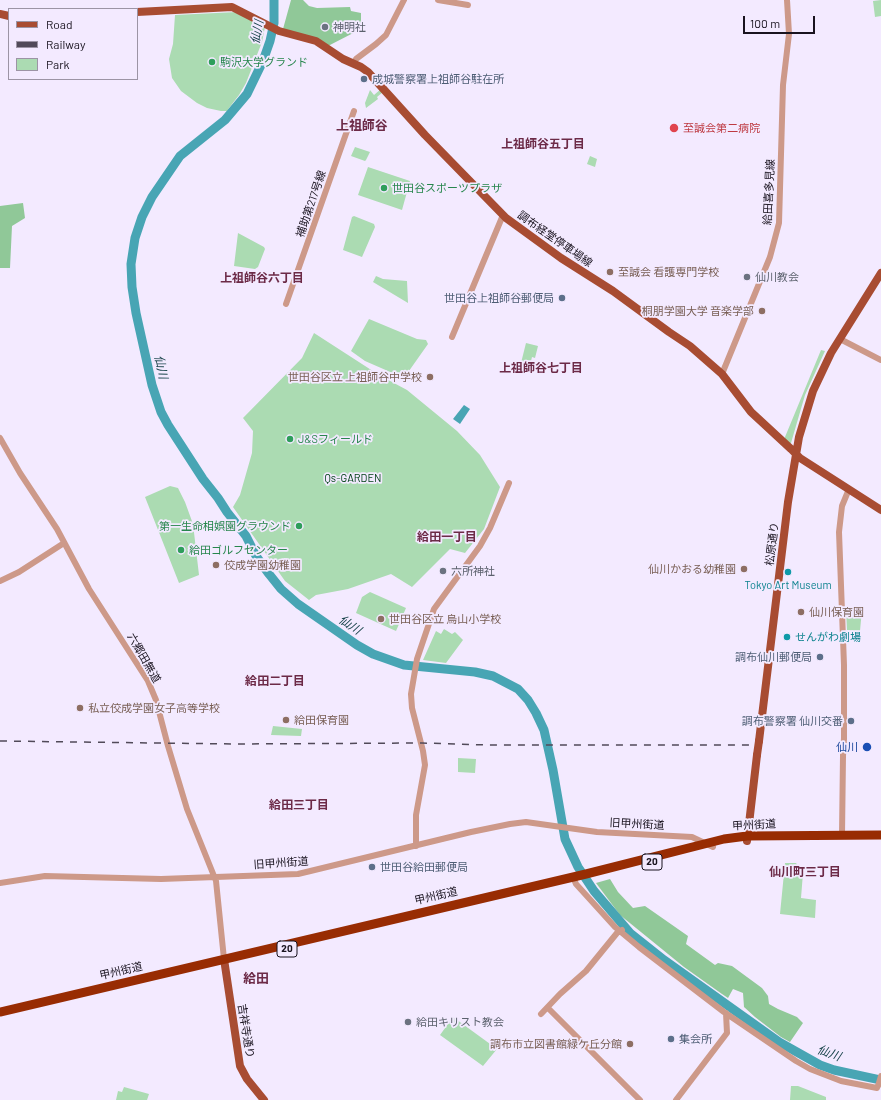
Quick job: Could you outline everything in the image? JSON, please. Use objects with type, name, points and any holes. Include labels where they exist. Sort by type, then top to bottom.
[{"type":"highway","name":"甲州街道","points":[[747,839],[881,835]]},
{"type":"highway","name":"甲州街道","points":[[0,1012],[589,876],[709,845],[724,839],[881,839]]},
{"type":"highway","name":"甲州街道","points":[[589,876],[685,848],[709,845]]},
{"type":"highway","name":"甲州街道","points":[[0,1017],[225,961]]},
{"type":"main road","name":"調布経堂停車場線","points":[[138,12],[228,7],[236,9],[277,30],[316,42],[343,59],[361,67],[372,76],[428,138],[503,215],[561,258],[613,290],[669,332],[683,340],[722,374],[751,412],[800,458],[881,510]]},
{"type":"main road","name":"松原通り","points":[[747,839],[788,502],[799,437],[813,391],[831,353],[881,273]]},
{"type":"main road","name":"吉祥寺通り","points":[[225,961],[240,1066],[246,1079],[264,1100]]},
{"type":"street","points":[[353,64],[356,58],[386,35],[404,0]]},
{"type":"street","points":[[438,0],[468,5]]},
{"type":"street","name":"給田喜多見線","points":[[722,374],[770,257],[780,223],[783,86],[789,34],[787,0]]},
{"type":"street","name":"補助第217号線","points":[[286,304],[354,111]]},
{"type":"street","points":[[452,337],[503,215]]},
{"type":"street","points":[[840,339],[881,360]]},
{"type":"street","name":"六郷田無道","points":[[0,438],[64,543],[89,589],[148,681],[156,700],[187,809],[216,881],[225,961]]},
{"type":"street","points":[[416,846],[416,815],[425,765],[423,747],[410,694],[416,661],[434,609],[480,546],[490,528],[508,482]]},
{"type":"street","points":[[842,835],[844,665],[839,532],[842,506],[849,489]]},
{"type":"street","points":[[0,581],[19,572],[64,543]]},
{"type":"street","name":"旧甲州街道","points":[[0,884],[45,876],[154,879],[298,874],[510,824],[526,822],[597,832],[687,836],[697,838],[709,845]]},
{"type":"street","points":[[685,848],[688,842],[687,836]]},
{"type":"street","points":[[575,879],[622,930],[726,1013],[796,1062],[841,1081],[877,1087],[881,1076]]},
{"type":"street","points":[[541,1014],[560,994],[586,971],[622,930]]},
{"type":"street","points":[[548,1008],[640,1100]]},
{"type":"street","points":[[676,1100],[727,1033],[726,1013]]},
{"type":"green space","points":[[291,0],[303,0],[309,6],[317,8],[350,7],[351,11],[361,13],[361,29],[328,46],[283,29]]},
{"type":"green space","points":[[881,0],[881,16],[875,17],[873,1]]},
{"type":"green space","name":"駒沢大学グランド","points":[[237,12],[265,27],[262,42],[246,83],[227,111],[207,108],[197,103],[181,91],[172,78],[169,59],[173,44],[175,15]]},
{"type":"green space","points":[[381,89],[383,92],[377,97],[378,99],[366,108],[365,103],[370,90],[374,95]]},
{"type":"green space","points":[[355,147],[370,152],[365,161],[351,156]]},
{"type":"green space","points":[[590,156],[597,159],[595,167],[587,164]]},
{"type":"green space","name":"世田谷スポーツプラザ","points":[[368,167],[410,181],[402,210],[358,195]]},
{"type":"green space","points":[[23,203],[25,218],[12,226],[10,268],[0,268],[0,206]]},
{"type":"green space","points":[[354,216],[374,224],[375,227],[362,257],[343,250],[352,217]]},
{"type":"green space","points":[[238,233],[264,247],[265,249],[258,267],[255,269],[234,266]]},
{"type":"green space","points":[[376,276],[383,279],[407,281],[408,303],[373,282]]},
{"type":"green space","points":[[369,319],[417,339],[426,340],[428,344],[404,378],[365,361],[351,351]]},
{"type":"green space","name":"Qs-GARDEN","points":[[314,333],[379,375],[407,390],[457,431],[480,455],[500,487],[484,529],[465,553],[450,549],[412,587],[391,574],[348,589],[316,595],[309,600],[285,581],[233,507],[240,495],[252,453],[253,431],[243,418],[302,358]]},
{"type":"green space","points":[[526,343],[538,346],[535,358],[532,357],[530,365],[528,366],[521,363]]},
{"type":"green space","points":[[821,350],[825,351],[805,395],[791,443],[789,443],[785,437]]},
{"type":"green space","name":"給田ゴルフセンター","points":[[170,486],[178,488],[193,524],[199,575],[179,583],[145,497]]},
{"type":"green space","points":[[370,592],[406,608],[396,631],[356,613],[362,597]]},
{"type":"green space","points":[[846,609],[862,609],[860,631],[847,630]]},
{"type":"green space","points":[[444,629],[452,634],[455,632],[463,640],[446,663],[423,660],[436,631],[441,634]]},
{"type":"green space","points":[[273,726],[302,729],[301,736],[271,735]]},
{"type":"green space","points":[[458,758],[476,759],[475,773],[458,772]]},
{"type":"green space","points":[[785,863],[796,863],[803,873],[801,898],[816,900],[815,918],[780,914]]},
{"type":"green space","points":[[610,879],[618,892],[633,908],[645,906],[688,936],[686,944],[715,965],[718,963],[732,966],[762,988],[768,996],[769,1004],[797,1017],[803,1023],[790,1042],[781,1037],[744,1007],[743,993],[733,989],[728,998],[684,967],[620,915],[596,883]]},
{"type":"green space","points":[[453,1017],[497,1049],[483,1066],[440,1035]]},
{"type":"green space","points":[[791,1086],[798,1086],[826,1097],[826,1100],[790,1100]]},
{"type":"green space","points":[[124,1087],[149,1094],[147,1100],[116,1100],[118,1091],[122,1092]]},
{"type":"water","points":[[464,405],[470,409],[460,424],[453,419]]},
{"type":"waterway","name":"仙川","points":[[274,0],[274,23],[270,41],[263,61],[247,94],[225,120],[180,156],[152,197],[142,217],[135,238],[131,264],[132,287],[136,313],[152,385],[161,412],[168,425],[203,479],[246,536],[256,556],[269,574],[281,589],[298,604],[357,645],[373,654],[404,665],[475,672],[493,676],[518,689],[528,700],[544,730],[553,770],[565,839],[578,867],[594,891],[630,933],[664,960],[779,1042],[820,1065],[834,1070],[881,1080]]},
{"type":"railway","points":[[0,741],[235,744],[422,743],[488,745],[752,745]]},
{"type":"place","name":"神明社","points":[[325,27]]},
{"type":"place","name":"駒沢大学グランド","points":[[212,62]]},
{"type":"place","name":"成城警察署上祖師谷駐在所","points":[[364,79]]},
{"type":"place","name":"至誠会第二病院","points":[[674,128]]},
{"type":"place","name":"世田谷スポーツプラザ","points":[[384,188]]},
{"type":"place","name":"至誠会 看護専門学校","points":[[610,272]]},
{"type":"place","name":"仙川教会","points":[[747,277]]},
{"type":"place","name":"世田谷上祖師谷郵便局","points":[[562,298]]},
{"type":"place","name":"桐朋学園大学 音楽学部","points":[[762,311]]},
{"type":"place","name":"世田谷区立 上祖師谷中学校","points":[[430,377]]},
{"type":"place","name":"J&Sフィールド","points":[[290,439]]},
{"type":"place","name":"第一生命相娯園グラウンド","points":[[299,526]]},
{"type":"place","name":"給田ゴルフセンター","points":[[181,550]]},
{"type":"place","name":"佼成学園幼稚園","points":[[216,565]]},
{"type":"place","name":"仙川かおる幼稚園","points":[[744,569]]},
{"type":"place","name":"六所神社","points":[[443,571]]},
{"type":"place","name":"Tokyo Art Museum","points":[[788,572]]},
{"type":"place","name":"仙川保育園","points":[[801,612]]},
{"type":"place","name":"世田谷区立 烏山小学校","points":[[381,619]]},
{"type":"place","name":"せんがわ劇場","points":[[787,637]]},
{"type":"place","name":"調布仙川郵便局","points":[[820,657]]},
{"type":"place","name":"私立佼成学園女子高等学校","points":[[80,708]]},
{"type":"place","name":"給田保育園","points":[[286,720]]},
{"type":"place","name":"調布警察署 仙川交番","points":[[851,721]]},
{"type":"place","name":"仙川","points":[[867,747]]},
{"type":"place","name":"世田谷給田郵便局","points":[[372,867]]},
{"type":"place","name":"給田キリスト教会","points":[[408,1022]]},
{"type":"place","name":"集会所","points":[[671,1039]]},
{"type":"place","name":"調布市立図書館緑ケ丘分館","points":[[630,1044]]},
{"type":"district","name":"上祖師谷","points":[[362,126]]},
{"type":"district","name":"上祖師谷五丁目","points":[[543,144]]},
{"type":"district","name":"上祖師谷六丁目","points":[[262,278]]},
{"type":"district","name":"上祖師谷七丁目","points":[[541,368]]},
{"type":"district","name":"給田一丁目","points":[[447,537]]},
{"type":"district","name":"給田二丁目","points":[[275,681]]},
{"type":"district","name":"給田三丁目","points":[[299,805]]},
{"type":"district","name":"仙川町三丁目","points":[[805,872]]},
{"type":"district","name":"給田","points":[[256,979]]}]
